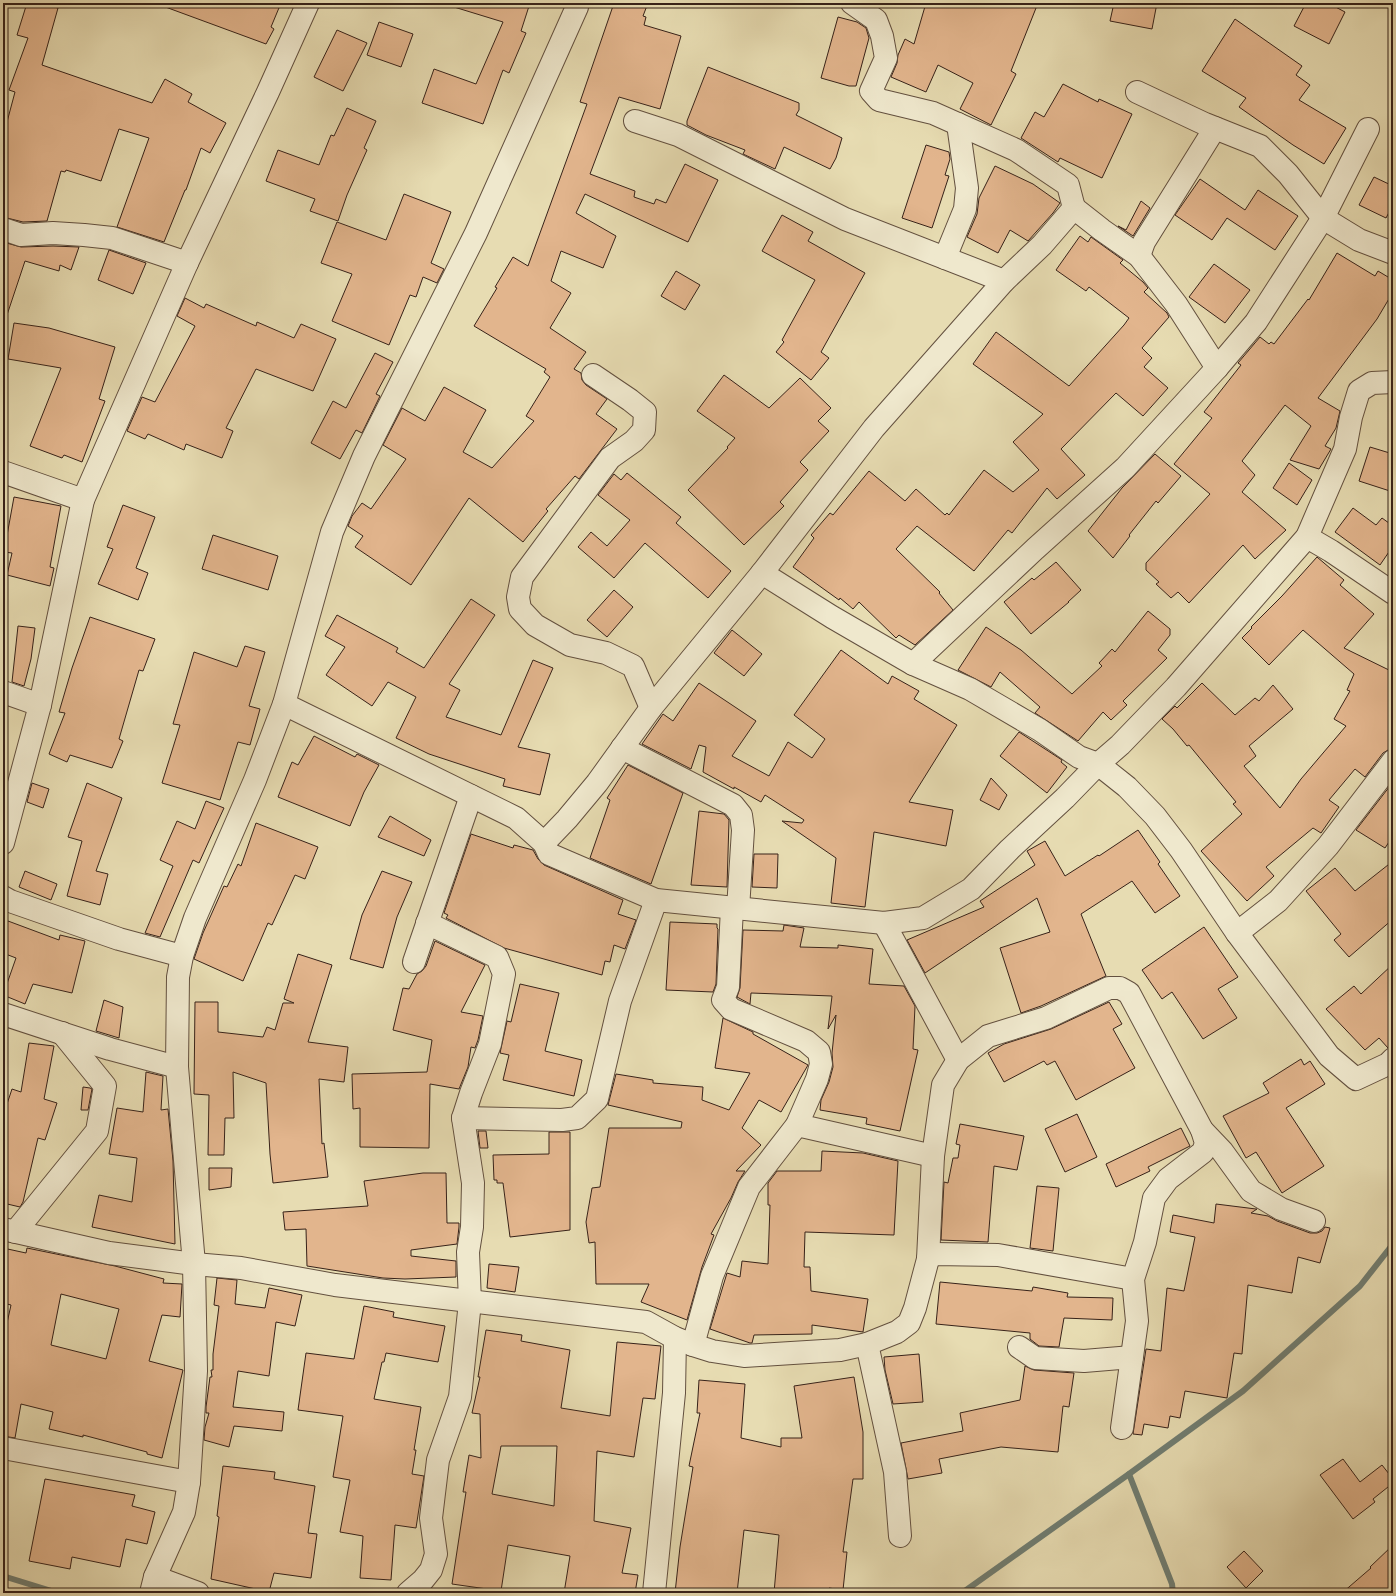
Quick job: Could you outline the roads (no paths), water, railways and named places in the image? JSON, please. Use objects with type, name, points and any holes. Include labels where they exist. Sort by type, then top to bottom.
[{"type":"street","points":[[3,843],[40,705],[84,500],[187,263],[268,92],[308,3]]},
{"type":"street","points":[[198,1593],[153,1585],[184,1512],[189,1482],[196,1371],[194,1264],[177,1067],[178,977],[182,956],[195,918],[255,780],[284,704],[332,532],[364,456],[476,233],[574,14],[577,3]]},
{"type":"street","points":[[852,3],[876,20],[883,43],[886,58],[870,91],[879,100],[933,113],[1016,150],[1068,185],[1074,208],[1138,256],[1176,304],[1217,368]]},
{"type":"street","points":[[1137,92],[1215,128],[1260,146],[1288,174],[1323,218],[1359,240],[1393,254]]},
{"type":"street","points":[[635,121],[678,135],[845,219],[1004,281]]},
{"type":"street","points":[[945,258],[965,209],[966,202],[967,188],[958,124]]},
{"type":"street","points":[[1138,256],[1144,242],[1215,128]]},
{"type":"street","points":[[913,664],[1035,549],[1125,468],[1217,368],[1256,322],[1323,218],[1368,129]]},
{"type":"street","points":[[544,843],[567,819],[597,783],[652,708],[762,573],[874,428],[1004,281],[1042,245],[1074,208]]},
{"type":"street","points":[[3,229],[22,235],[52,233],[112,238],[187,263]]},
{"type":"street","points":[[593,375],[645,412],[644,430],[634,441],[610,458],[522,577],[518,596],[520,609],[535,625],[570,645],[606,653],[633,666],[652,708]]},
{"type":"street","points":[[284,704],[516,818],[544,843],[549,854],[656,900],[884,923],[923,918],[971,889],[1010,849],[1065,798],[1098,764],[1120,745],[1176,688],[1307,537],[1345,449],[1351,417],[1359,391],[1372,383],[1393,382]]},
{"type":"street","points":[[3,472],[84,500]]},
{"type":"street","points":[[1307,537],[1331,551],[1393,593]]},
{"type":"street","points":[[762,573],[832,617],[913,664],[970,689],[1040,730],[1079,757],[1098,764],[1127,787],[1155,816],[1181,850],[1237,933],[1329,1056],[1356,1079],[1388,1064],[1393,1059]]},
{"type":"street","points":[[3,692],[40,705]]},
{"type":"street","points":[[622,748],[733,805],[742,815],[743,830],[728,987],[723,1000],[731,1009],[806,1041],[819,1052],[821,1064],[817,1079],[797,1125],[749,1187],[684,1342],[674,1393],[654,1593]]},
{"type":"street","points":[[1237,933],[1278,901],[1328,846],[1393,761]]},
{"type":"street","points":[[414,962],[471,796]]},
{"type":"street","points":[[3,897],[10,901],[119,939],[182,956]]},
{"type":"street","points":[[463,1118],[562,1120],[577,1118],[597,1099],[620,1002],[656,900]]},
{"type":"street","points":[[408,1593],[423,1580],[431,1570],[436,1554],[431,1518],[438,1460],[460,1398],[470,1302],[468,1252],[472,1227],[473,1183],[463,1118],[470,1093],[490,1044],[504,974],[497,957],[427,923]]},
{"type":"street","points":[[884,923],[958,1060]]},
{"type":"street","points":[[62,1033],[105,1086],[97,1131],[9,1231],[109,1253],[194,1264],[241,1268],[335,1285],[646,1322],[684,1342],[712,1350],[744,1356],[840,1350],[867,1344],[897,1332],[909,1322],[915,1308],[928,1259],[933,1156],[943,1085],[958,1060],[988,1036],[1046,1018],[1110,988],[1120,988],[1129,993],[1202,1130],[1206,1143],[1203,1152],[1168,1179],[1154,1198],[1145,1242],[1132,1280],[1137,1321],[1122,1428]]},
{"type":"street","points":[[3,1014],[177,1067]]},
{"type":"street","points":[[797,1125],[933,1156]]},
{"type":"street","points":[[1202,1130],[1222,1151],[1251,1191],[1281,1209],[1314,1221]]},
{"type":"street","points":[[928,1259],[934,1254],[998,1255],[1132,1280]]},
{"type":"street","points":[[867,1344],[895,1472],[900,1536]]},
{"type":"street","points":[[1019,1347],[1035,1358],[1084,1361],[1132,1357]]},
{"type":"street","points":[[3,1448],[189,1482]]},
{"type":"waterway","points":[[962,1593],[1243,1391],[1360,1286],[1393,1244]]},
{"type":"waterway","points":[[1129,1474],[1172,1584],[1173,1593]]},
{"type":"waterway","points":[[3,1576],[58,1593]]}]
